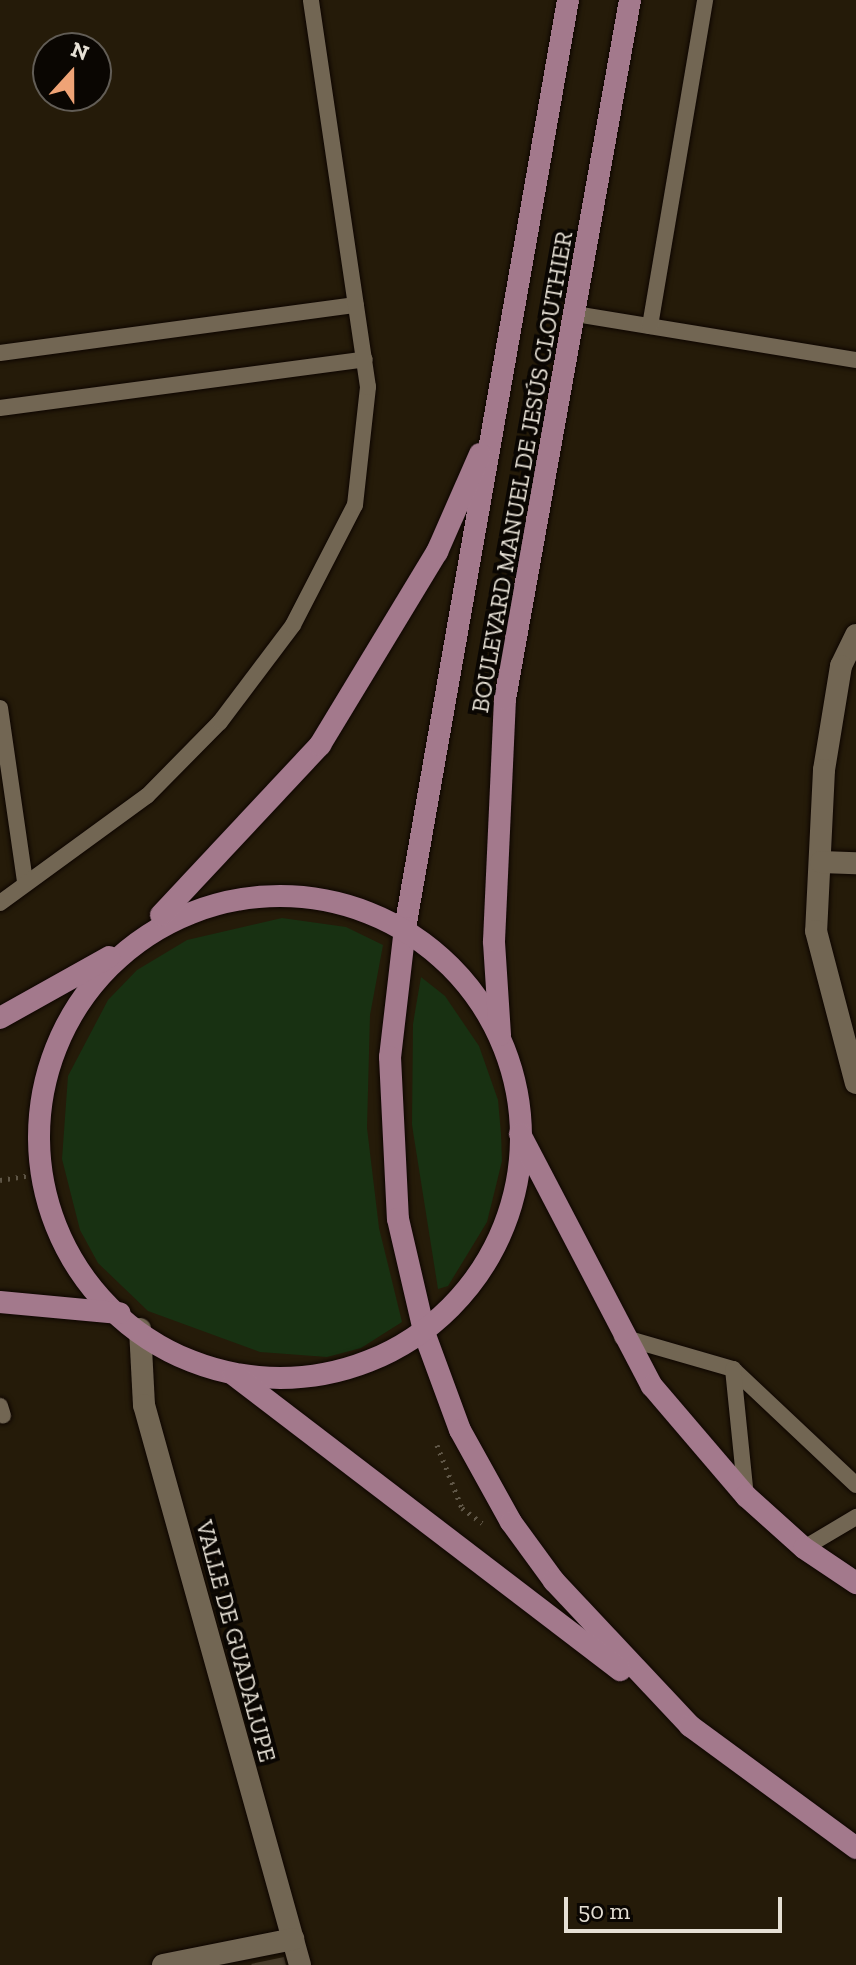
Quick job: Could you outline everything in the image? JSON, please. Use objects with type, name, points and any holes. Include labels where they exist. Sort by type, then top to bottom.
[{"type":"main road","name":"BOULEVARD MANUEL DE JESÚS CLOUTHIER","points":[[568,0],[405,928],[392,1025],[390,1125],[398,1219],[425,1335],[460,1430],[511,1522],[554,1581],[690,1726]]},
{"type":"main road","name":"BOULEVARD MANUEL DE JESÚS CLOUTHIER","points":[[502,1052],[494,941],[505,699],[630,0]]},
{"type":"main road","points":[[140,936],[320,745],[437,552],[494,421]]},
{"type":"main road","points":[[0,1018],[117,953],[188,909],[292,896],[346,906],[405,928],[473,990],[502,1052],[516,1126],[514,1187],[496,1242],[462,1308],[425,1335],[375,1362],[304,1380],[223,1367]]},
{"type":"main road","points":[[117,953],[70,1018],[54,1054],[41,1098],[39,1174],[74,1264],[119,1313],[140,1329],[223,1367],[459,1542],[690,1726],[856,1848]]},
{"type":"main road","points":[[516,1126],[621,1337],[704,1452],[746,1496],[804,1548],[856,1583]]},
{"type":"main road","points":[[0,1302],[119,1313]]},
{"type":"street","points":[[856,635],[841,666],[824,770],[816,931],[856,1083]]},
{"type":"street","points":[[821,862],[856,863]]},
{"type":"street","name":"VALLE DE GUADALUPE","points":[[140,1329],[144,1405],[300,1965]]},
{"type":"street","points":[[163,1965],[293,1939]]},
{"type":"lane","points":[[0,903],[147,796],[208,735],[319,581],[355,505],[366,441],[365,359],[311,0]]},
{"type":"lane","points":[[650,326],[705,0]]},
{"type":"lane","points":[[0,353],[356,305]]},
{"type":"lane","points":[[575,314],[856,360]]},
{"type":"lane","points":[[0,408],[365,359]]},
{"type":"lane","points":[[0,708],[25,882]]},
{"type":"lane","points":[[621,1337],[733,1369],[856,1485]]},
{"type":"lane","points":[[733,1369],[746,1496]]},
{"type":"lane","points":[[804,1548],[856,1517]]},
{"type":"path","points":[[0,1180],[39,1174]]},
{"type":"green space","points":[[282,918],[346,927],[383,945],[370,1015],[367,1128],[379,1228],[402,1322],[361,1348],[327,1357],[260,1352],[148,1311],[98,1263],[80,1230],[62,1159],[68,1076],[108,1000],[137,970],[187,940]]},
{"type":"green space","points":[[421,977],[445,996],[479,1046],[498,1100],[501,1134],[502,1161],[487,1222],[448,1286],[438,1289],[412,1125],[413,1024]]},
{"type":"building","points":[[284,1957],[286,1965],[251,1964]]}]
